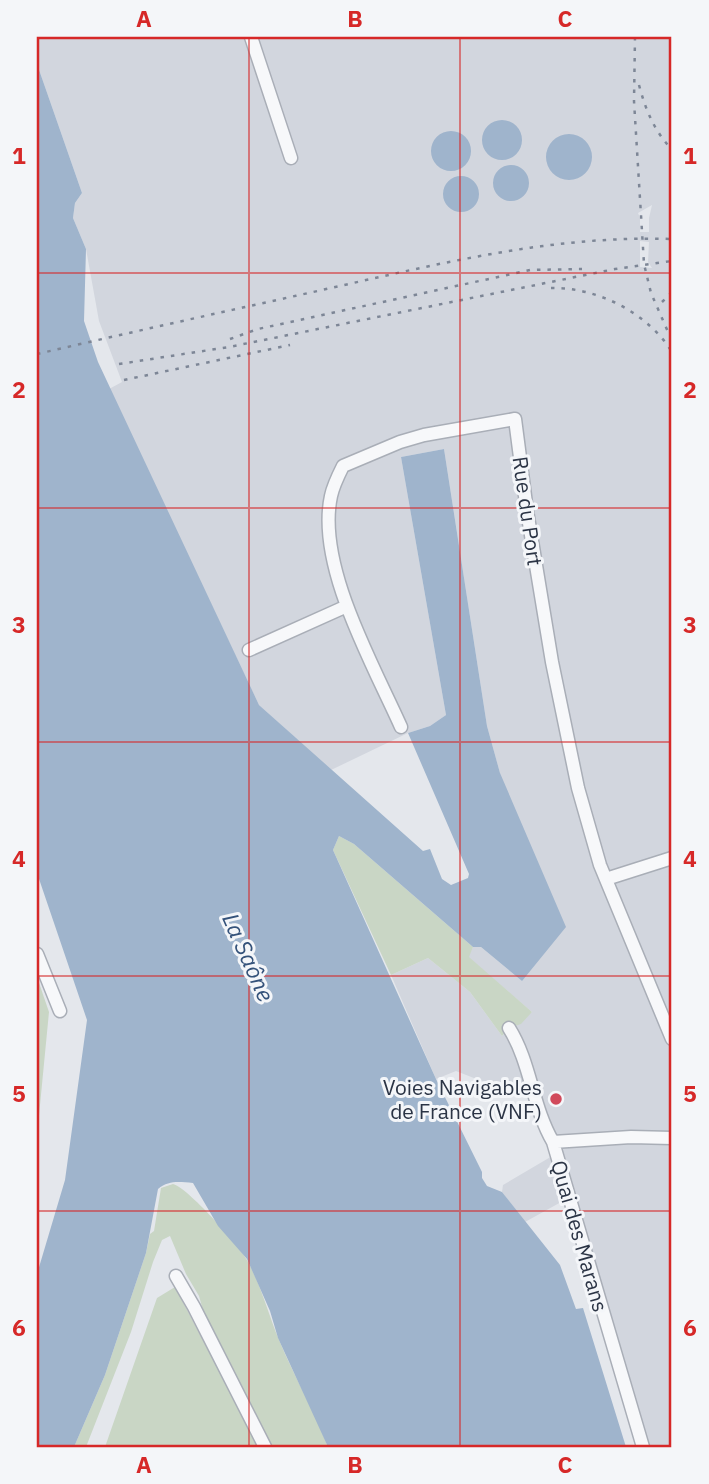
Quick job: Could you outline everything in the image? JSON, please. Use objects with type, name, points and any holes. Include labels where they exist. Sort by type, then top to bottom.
[{"type":"street","points":[[251,37],[291,158]]},
{"type":"street","name":"Rue du Port","points":[[401,727],[347,606],[333,561],[329,525],[331,496],[343,466],[400,442],[424,435],[515,419],[527,511],[578,788],[606,879],[672,1039]]},
{"type":"street","points":[[249,650],[347,606]]},
{"type":"street","points":[[606,879],[672,858]]},
{"type":"street","points":[[37,954],[60,1011]]},
{"type":"street","name":"Quai des Marans","points":[[509,1028],[523,1055],[546,1130],[553,1142],[643,1447]]},
{"type":"street","points":[[553,1142],[631,1137],[672,1138]]},
{"type":"street","points":[[176,1276],[265,1447]]},
{"type":"shaded area","points":[[37,37],[672,37],[672,1447],[649,1447],[572,1196],[525,1222],[502,1192],[503,1185],[559,1152],[544,1102],[530,1090],[517,1095],[456,1071],[436,1079],[391,975],[428,958],[470,992],[502,1036],[532,1012],[468,957],[473,947],[481,947],[522,981],[500,773],[487,726],[444,449],[401,457],[446,715],[430,726],[408,733],[331,770],[259,705],[109,389],[122,382],[99,321],[86,249],[73,218],[75,203],[82,193],[37,64]],"holes":[[[652,205],[649,232],[640,232],[638,213]],[[640,241],[649,242],[648,262],[652,268],[640,267]]]},
{"type":"green space","points":[[339,836],[354,844],[473,947],[469,957],[532,1012],[521,1024],[509,1028],[502,1036],[470,992],[428,958],[391,975],[333,850]]},
{"type":"green space","points":[[37,977],[49,1012],[37,1136]]},
{"type":"green space","points":[[173,1184],[189,1195],[212,1218],[247,1260],[279,1340],[328,1447],[269,1447],[237,1385],[233,1369],[205,1317],[199,1296],[186,1274],[170,1236],[162,1240],[153,1262],[131,1332],[86,1447],[74,1447],[105,1375],[150,1234],[154,1231],[161,1188]]},
{"type":"green space","points":[[175,1287],[259,1447],[105,1447],[157,1298]]},
{"type":"water","name":"La Saône","points":[[37,64],[82,193],[75,203],[73,218],[86,249],[84,321],[98,362],[259,705],[423,851],[430,849],[442,879],[451,885],[468,878],[469,874],[408,733],[430,726],[446,715],[401,457],[444,449],[487,726],[500,773],[566,927],[522,981],[481,947],[473,947],[354,844],[339,836],[333,850],[436,1079],[482,1172],[482,1178],[487,1186],[502,1192],[560,1265],[576,1309],[583,1308],[626,1447],[328,1447],[278,1338],[270,1311],[247,1259],[218,1226],[193,1183],[179,1182],[166,1184],[158,1189],[146,1253],[105,1375],[74,1447],[37,1447],[37,1274],[65,1180],[87,1020],[37,873]]},
{"type":"water","points":[[502,120],[510,121],[516,126],[521,132],[521,148],[516,154],[510,159],[502,160],[494,159],[488,154],[483,148],[482,140],[483,132],[488,126],[494,121]]},
{"type":"water","points":[[451,131],[459,132],[465,137],[470,143],[470,159],[465,165],[459,170],[451,171],[443,170],[437,165],[432,159],[431,151],[432,143],[437,137],[443,132]]},
{"type":"water","points":[[569,134],[585,141],[592,157],[585,173],[569,180],[553,173],[546,157],[553,141]]},
{"type":"water","points":[[511,165],[524,170],[529,183],[524,196],[511,201],[498,196],[493,183],[498,170]]},
{"type":"water","points":[[461,176],[474,181],[479,194],[474,207],[461,212],[448,207],[443,194],[448,181]]},
{"type":"railway","points":[[635,37],[634,101],[644,264],[651,293],[672,341]]},
{"type":"railway","points":[[639,85],[651,120],[672,150]]},
{"type":"railway","points":[[37,354],[496,253],[583,242],[672,239]]},
{"type":"railway","points":[[119,364],[229,347],[615,269],[672,261]]},
{"type":"railway","points":[[230,339],[258,329],[530,270],[582,269]]},
{"type":"railway","points":[[551,288],[586,292],[620,305],[649,325],[672,352]]},
{"type":"railway","points":[[662,302],[672,292]]},
{"type":"railway","points":[[124,380],[290,345]]},
{"type":"place","name":"Voies Navigables de France (VNF)","points":[[556,1099]]}]
